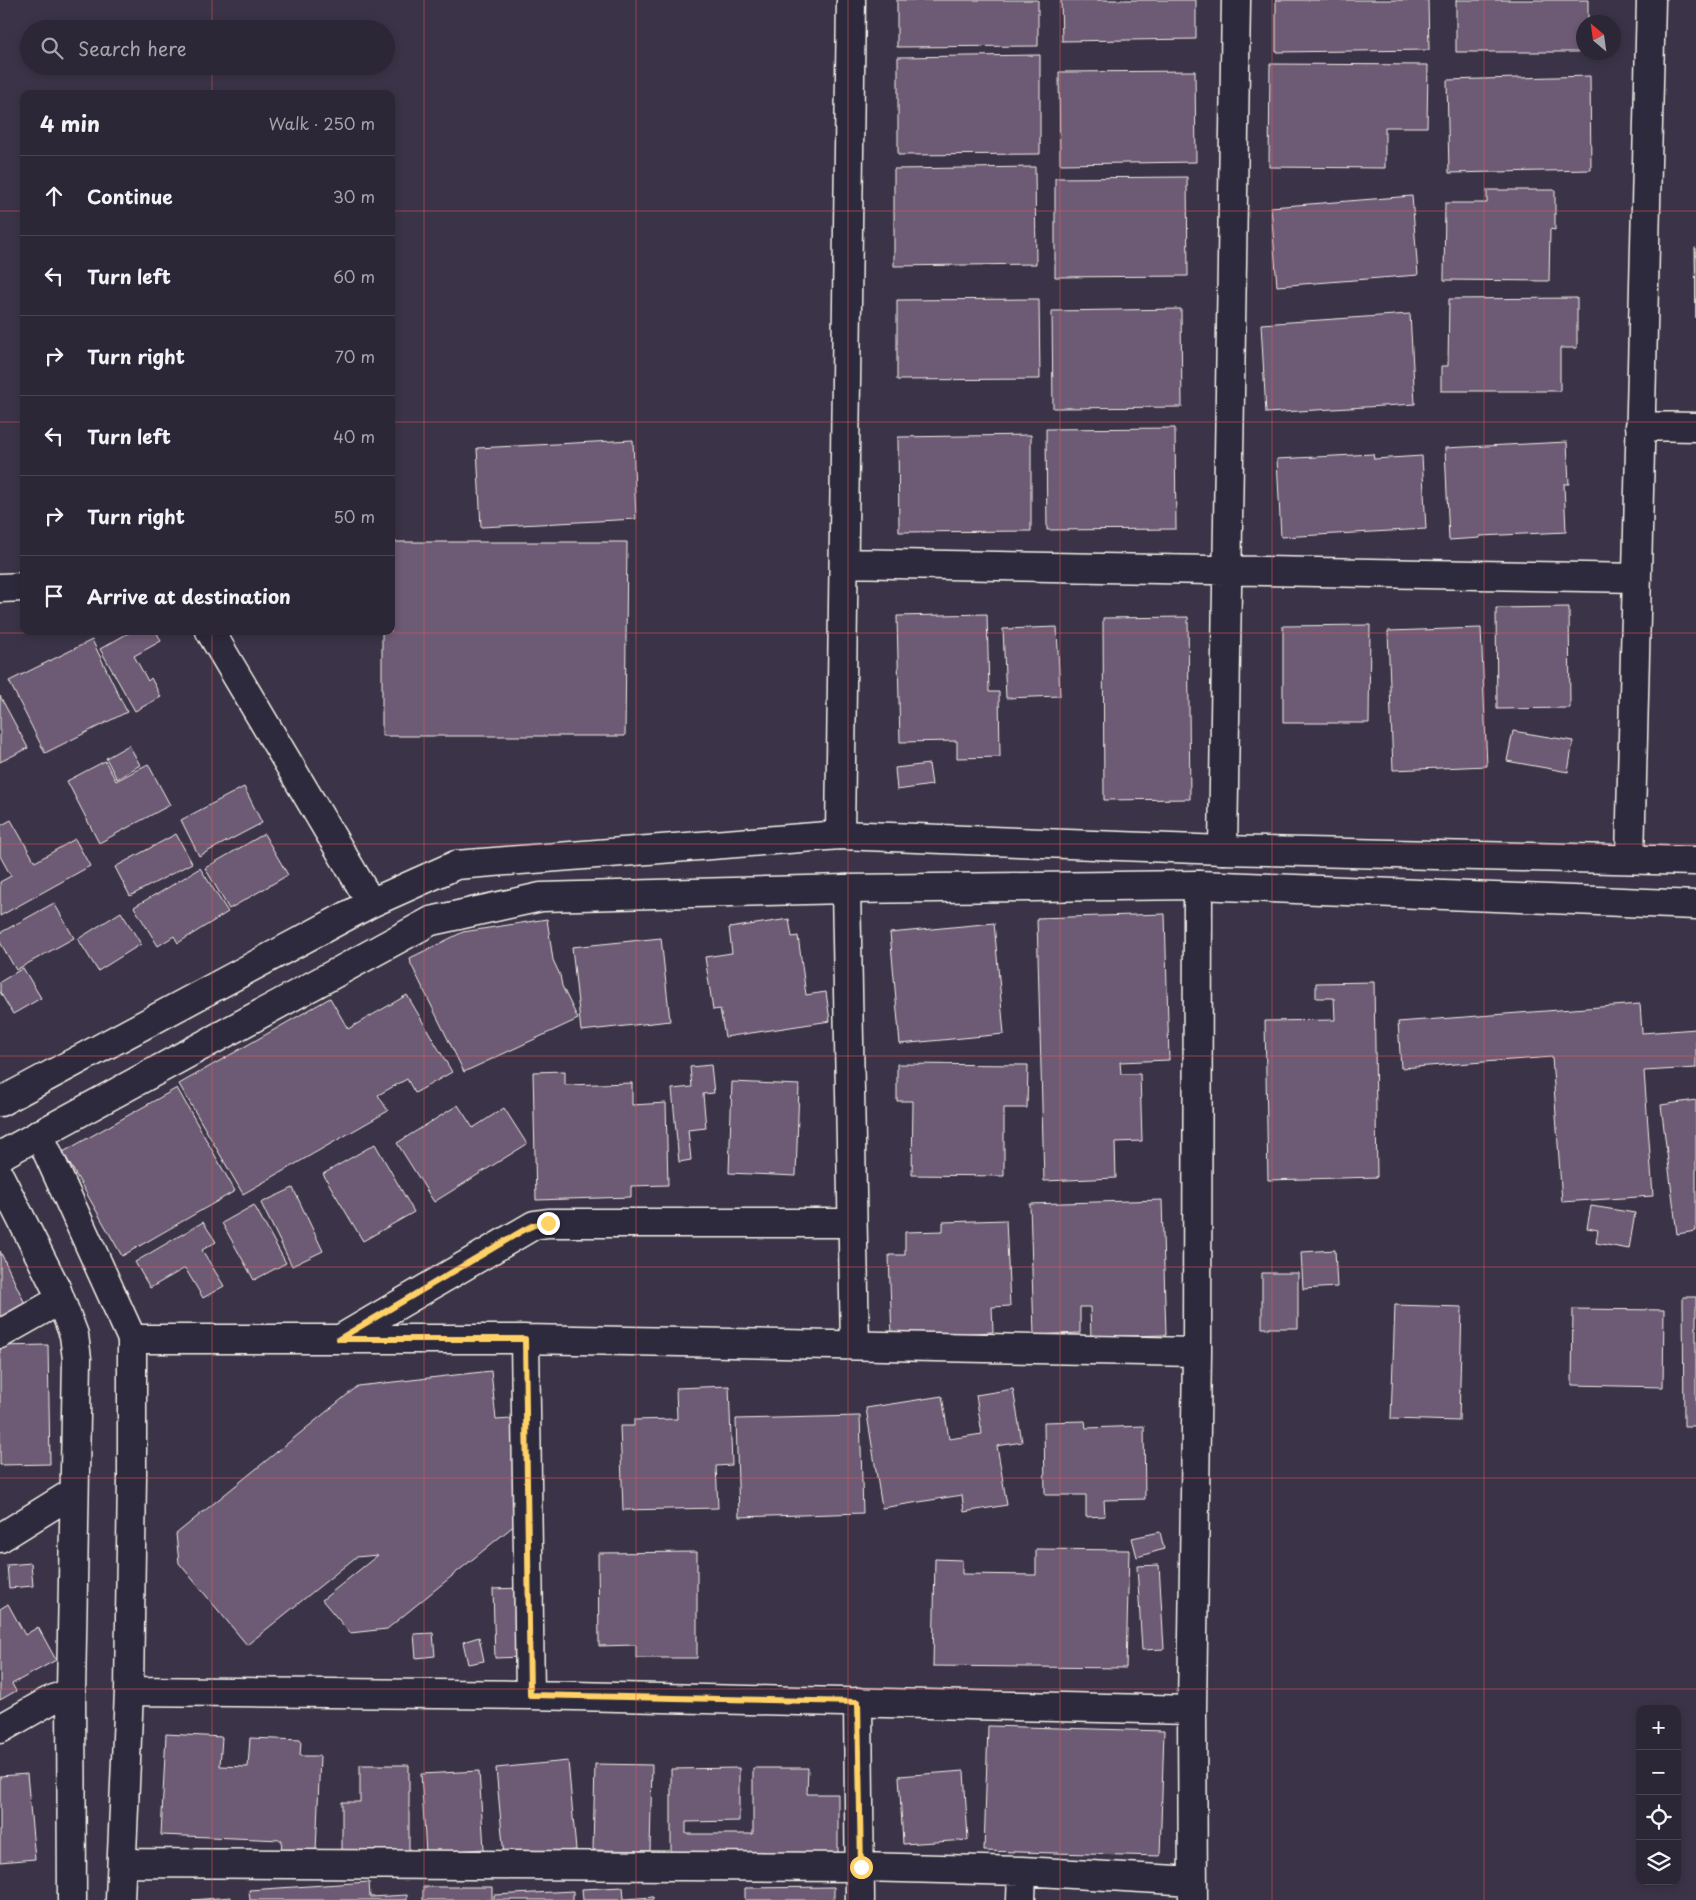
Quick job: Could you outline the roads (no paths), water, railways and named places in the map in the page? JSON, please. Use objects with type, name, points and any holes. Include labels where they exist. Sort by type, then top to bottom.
[{"type":"street","points":[[840,835],[851,0]]},
{"type":"street","points":[[1223,850],[1236,0]]},
{"type":"street","points":[[1630,859],[1651,0]]},
{"type":"street","points":[[1640,426],[1696,427]]},
{"type":"street","points":[[844,563],[1637,578]]},
{"type":"street","points":[[0,588],[20,587]]},
{"type":"street","points":[[212,635],[371,903]]},
{"type":"street","points":[[0,1102],[371,903],[456,866],[840,835],[1223,850],[1696,861]]},
{"type":"street","points":[[122,1862],[861,1867],[1022,1871],[1193,1891],[1192,1710],[1198,1352],[1198,885]]},
{"type":"street","points":[[0,1156],[431,921],[541,897],[846,889],[1198,885],[1696,905]]},
{"type":"street","points":[[846,889],[855,1345]]},
{"type":"street","points":[[39,1134],[132,1339],[129,1691],[120,1900]]},
{"type":"street","points":[[0,1177],[56,1288],[74,1335],[77,1358],[71,1692],[72,1900]]},
{"type":"street","points":[[339,1339],[534,1225],[548,1223],[852,1223]]},
{"type":"street","points":[[0,1334],[60,1300]]},
{"type":"street","points":[[132,1339],[525,1339],[1198,1352]]},
{"type":"street","points":[[525,1339],[530,1695]]},
{"type":"street","points":[[0,1538],[74,1492]]},
{"type":"street","points":[[129,1691],[530,1695],[1192,1710]]},
{"type":"street","points":[[0,1729],[49,1701],[71,1692]]},
{"type":"street","points":[[858,1702],[860,1900]]},
{"type":"street","points":[[1022,1871],[1022,1900]]}]
